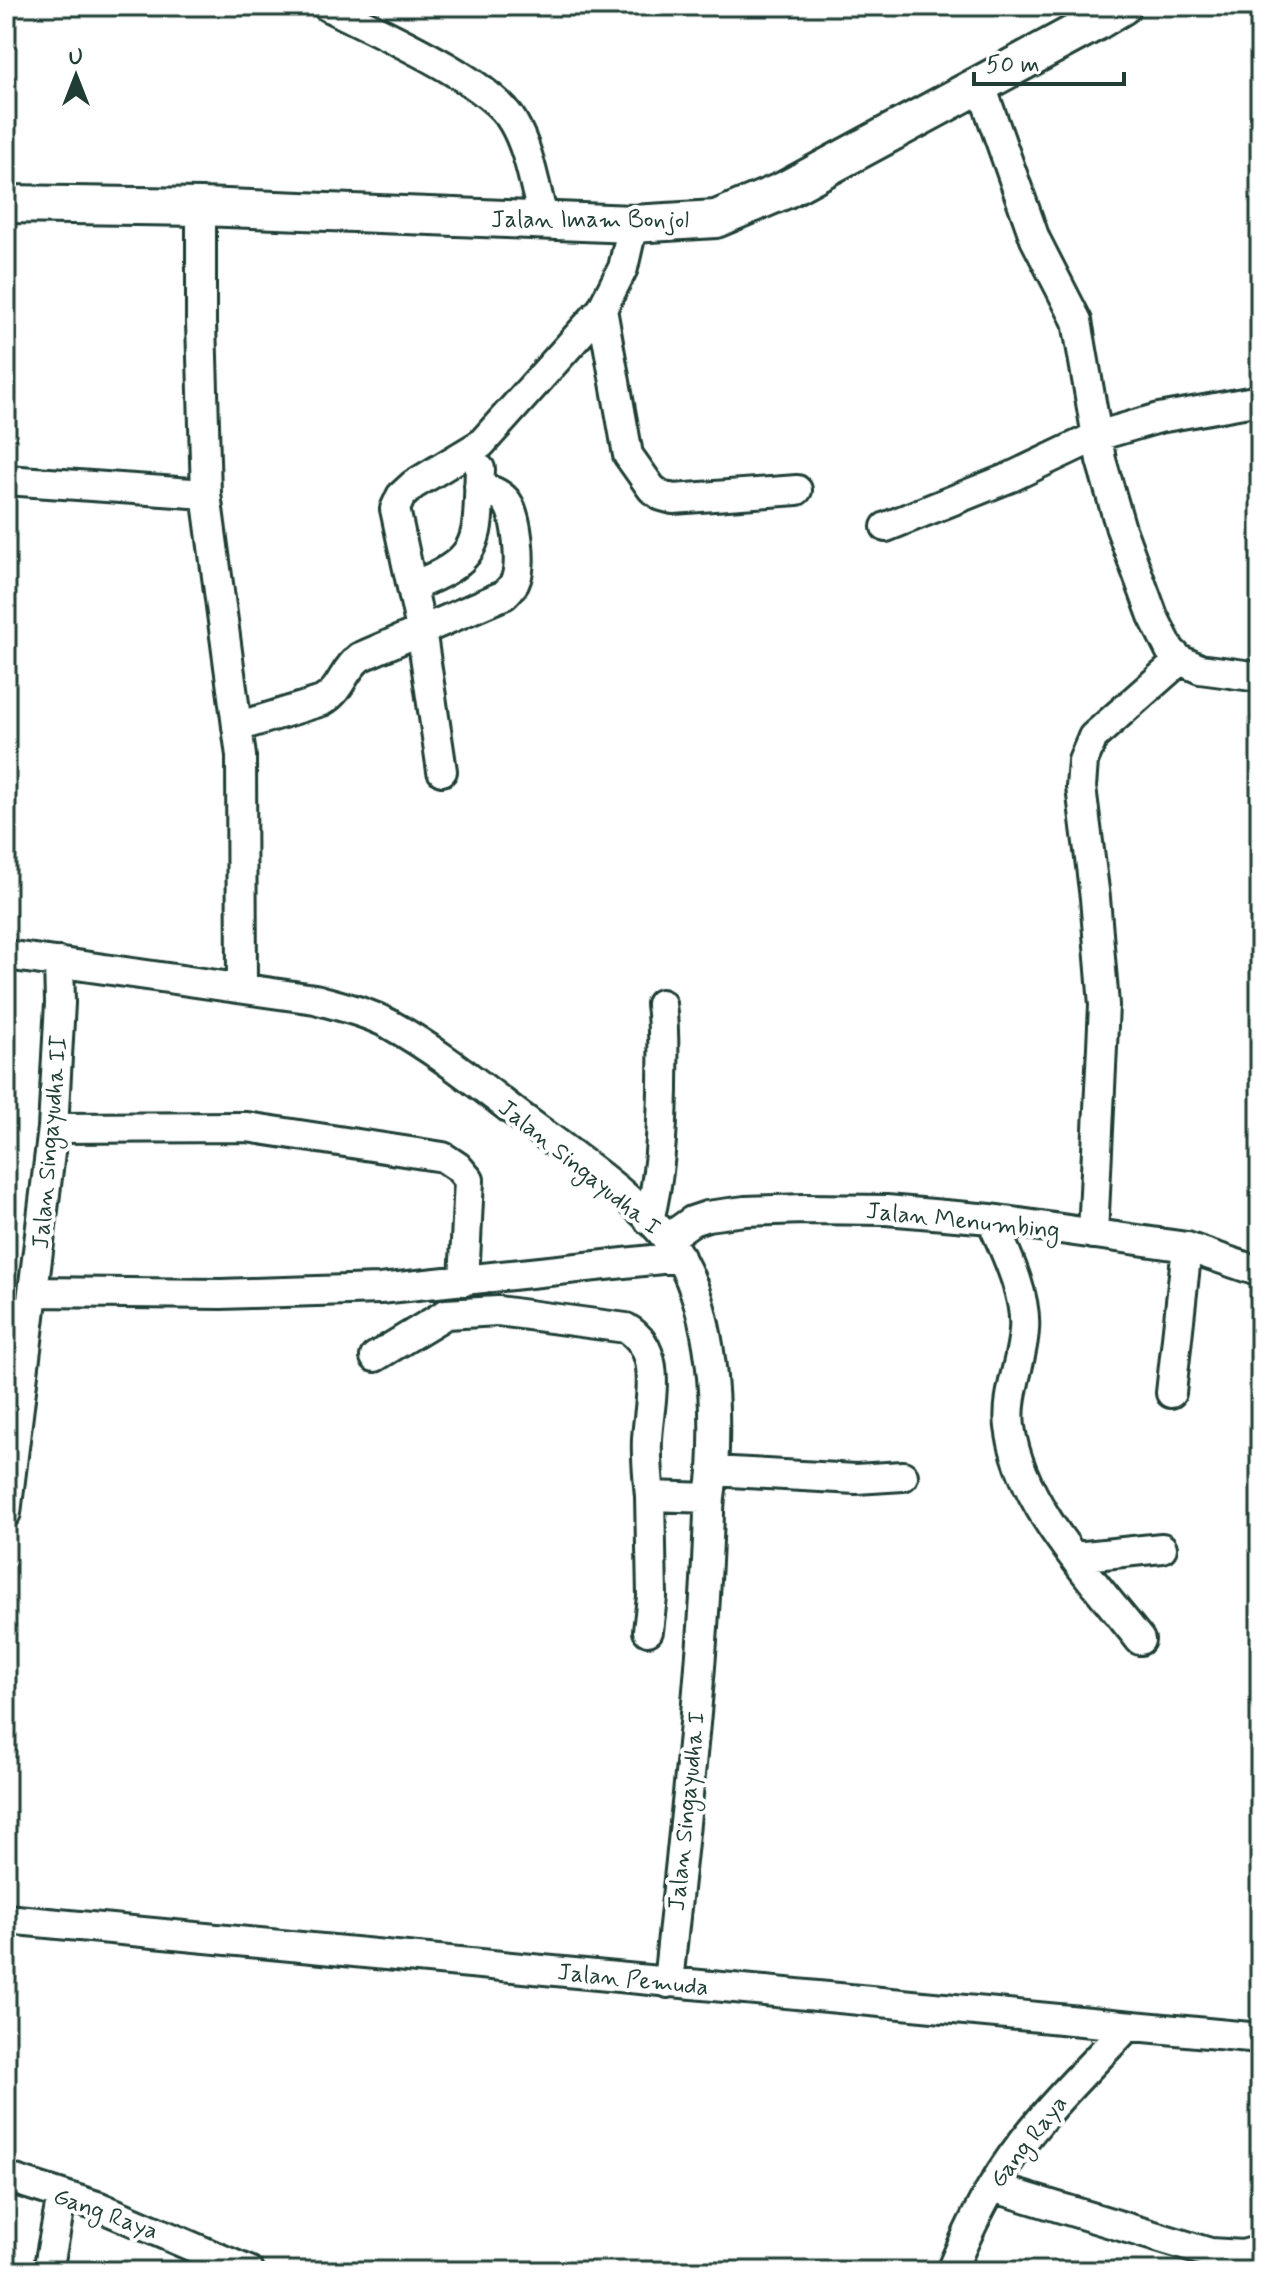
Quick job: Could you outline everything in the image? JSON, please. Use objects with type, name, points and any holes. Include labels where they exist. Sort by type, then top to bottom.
[{"type":"main road","name":"Jalan Imam Bonjol","points":[[6,204],[201,207],[633,224],[716,219],[785,190],[980,83],[1100,12]]},
{"type":"street","points":[[327,6],[421,53],[485,92],[504,108],[514,123],[525,151],[544,221]]},
{"type":"street","points":[[980,83],[1035,239],[1077,321],[1097,436],[1121,529],[1153,616],[1170,650],[1180,660],[1200,669],[1260,677]]},
{"type":"street","points":[[201,207],[206,494],[241,756],[242,988]]},
{"type":"street","points":[[442,771],[421,629],[395,509],[401,496],[413,485],[481,444],[602,309],[623,268],[633,224]]},
{"type":"street","points":[[602,309],[628,455],[652,489],[673,499],[797,490]]},
{"type":"street","points":[[886,527],[1011,477],[1097,436],[1159,418],[1260,400]]},
{"type":"street","points":[[412,586],[437,577],[461,562],[475,543],[479,519],[481,444]]},
{"type":"street","points":[[6,480],[206,494]]},
{"type":"street","points":[[237,727],[322,701],[332,695],[348,667],[360,657],[504,595],[518,576],[518,542],[508,503],[498,494],[479,486]]},
{"type":"street","points":[[1093,1234],[1104,1005],[1081,787],[1083,761],[1093,737],[1180,660]]},
{"type":"street","name":"Jalan Singayudha I","points":[[6,955],[315,999],[388,1024],[434,1053],[594,1172],[666,1238],[693,1282],[701,1309],[712,1376],[711,1484],[704,1629],[668,1983]]},
{"type":"street","name":"Jalan Singayudha II","points":[[6,1513],[53,1128],[60,1003],[59,962]]},
{"type":"street","points":[[34,1292],[237,1293],[380,1289],[464,1281],[666,1238],[657,1189],[666,1050],[661,1004]]},
{"type":"street","points":[[53,1128],[247,1127],[443,1157],[458,1167],[469,1180],[464,1281]]},
{"type":"street","name":"Jalan Menumbing","points":[[666,1238],[692,1221],[745,1211],[886,1210],[991,1219],[1187,1247],[1260,1272]]},
{"type":"street","points":[[991,1219],[1023,1307],[1024,1327],[1010,1401],[1010,1427],[1021,1468],[1037,1502],[1075,1557],[1140,1640]]},
{"type":"street","points":[[1171,1393],[1187,1247]]},
{"type":"street","points":[[375,1357],[446,1314],[498,1311],[626,1328],[637,1335],[649,1355],[652,1384],[647,1441],[652,1597],[648,1631]]},
{"type":"street","points":[[650,1496],[711,1484],[903,1476]]},
{"type":"street","points":[[1075,1557],[1162,1548]]},
{"type":"street","name":"Jalan Pemuda","points":[[6,1919],[1260,2038]]},
{"type":"street","name":"Gang Raya","points":[[951,2271],[992,2187],[1051,2107],[1128,2026]]},
{"type":"street","name":"Gang Raya","points":[[6,2177],[100,2207],[249,2271]]},
{"type":"street","points":[[992,2187],[1210,2253],[1243,2255],[1260,2250]]},
{"type":"street","points":[[48,2271],[62,2195]]}]
